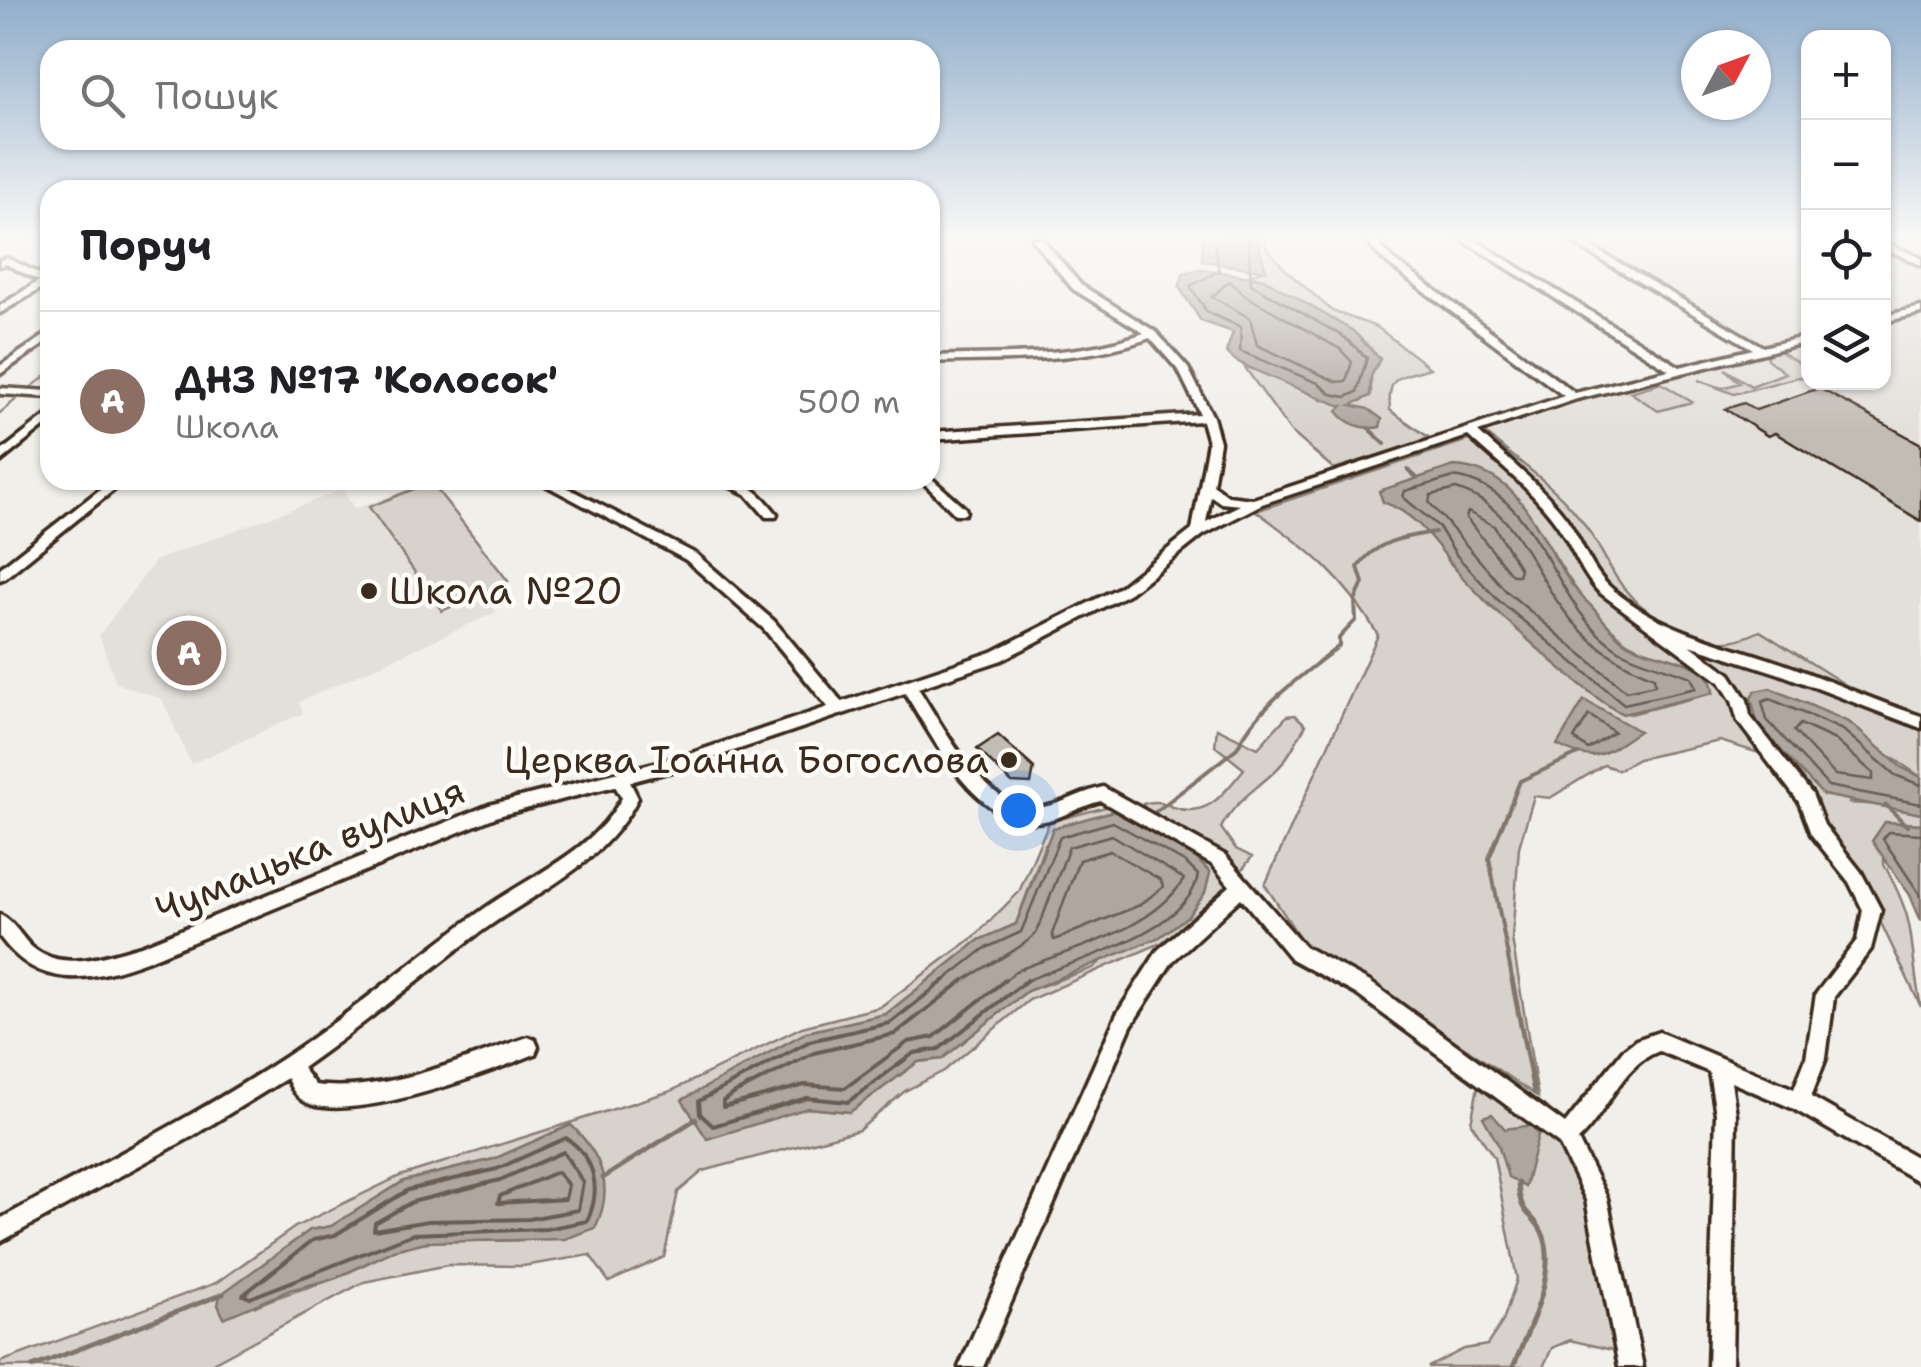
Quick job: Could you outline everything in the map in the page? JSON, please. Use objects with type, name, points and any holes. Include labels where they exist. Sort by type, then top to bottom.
[{"type":"street","points":[[1101,303],[1152,334],[1184,370],[1208,416],[1214,442],[1198,532]]},
{"type":"street","points":[[1446,303],[1573,397]]},
{"type":"street","points":[[1568,303],[1678,371]]},
{"type":"street","points":[[1682,303],[1764,350]]},
{"type":"street","points":[[1891,318],[1921,310]]},
{"type":"street","points":[[940,358],[1065,353],[1134,342],[1152,334]]},
{"type":"street","points":[[0,371],[40,341]]},
{"type":"street","name":"Чумацька вулиця","points":[[0,923],[8,952],[43,967],[89,969],[142,954],[495,810],[621,781],[996,656],[1125,590],[1198,532],[1258,501],[1573,397],[1801,341]]},
{"type":"street","points":[[0,390],[40,393]]},
{"type":"street","points":[[940,435],[1208,416]]},
{"type":"street","points":[[0,458],[40,424]]},
{"type":"street","points":[[1471,432],[1552,509],[1601,587],[1725,678],[1739,700],[1742,718],[1806,799],[1817,830],[1855,877],[1872,910],[1866,942],[1825,994],[1816,1058],[1800,1101]]},
{"type":"street","points":[[1205,486],[1225,500],[1258,501]]},
{"type":"street","points":[[0,576],[108,490]]},
{"type":"street","points":[[561,490],[691,557],[769,625],[838,708]]},
{"type":"street","points":[[747,490],[772,514]]},
{"type":"street","points":[[938,490],[960,511]]},
{"type":"street","points":[[1652,624],[1921,722]]},
{"type":"street","points":[[909,687],[978,787],[1001,807],[1033,816],[1103,794],[1219,860],[1298,953],[1363,988],[1566,1136],[1596,1198],[1632,1367]]},
{"type":"street","points":[[0,1231],[290,1064],[600,838],[630,798],[621,781]]},
{"type":"street","points":[[971,1367],[1124,1020],[1165,956],[1242,887]]},
{"type":"street","points":[[1566,1136],[1581,1125],[1632,1051],[1659,1041],[1800,1101],[1921,1172]]},
{"type":"street","points":[[290,1064],[300,1085],[312,1094],[333,1096],[446,1074],[528,1047]]},
{"type":"street","points":[[1718,1065],[1726,1114],[1720,1367]]},
{"type":"shaded area","points":[[1303,303],[1323,303],[1332,311],[1377,327],[1430,368],[1397,379],[1391,390],[1390,410],[1431,439],[1334,469],[1290,431],[1244,366],[1314,392],[1321,400],[1361,401],[1371,394],[1371,376],[1380,358],[1353,331]]},
{"type":"shaded area","points":[[1684,303],[1801,303],[1801,390],[1891,390],[1891,303],[1921,303],[1921,718],[1857,692],[1760,632],[1734,644],[1710,643],[1643,611],[1616,580],[1574,511],[1486,434],[1581,402],[1793,343],[1761,347]]},
{"type":"shaded area","points":[[1779,351],[1801,364],[1801,377],[1734,394],[1698,380],[1722,388],[1740,383],[1725,369],[1751,386],[1785,373],[1767,359],[1767,354]]},
{"type":"shaded area","points":[[1661,383],[1692,402],[1658,411],[1630,392]]},
{"type":"shaded area","points":[[1486,434],[1564,500],[1626,591],[1656,616],[1711,640],[1729,641],[1760,631],[1857,692],[1921,718],[1921,777],[1875,746],[1849,803],[1887,805],[1921,814],[1921,824],[1885,822],[1884,864],[1908,920],[1921,1007],[1859,877],[1822,830],[1782,760],[1720,741],[1638,759],[1618,770],[1604,765],[1550,798],[1534,796],[1519,847],[1512,939],[1538,1097],[1368,982],[1305,946],[1265,885],[1378,635],[1353,597],[1325,566],[1256,511]],"holes":[[[1462,467],[1484,475],[1518,502],[1580,595],[1611,628],[1629,643],[1685,665],[1713,693],[1631,714],[1615,710],[1492,608],[1449,562],[1432,534],[1400,508]]]},
{"type":"shaded area","name":"Школа №20","points":[[342,490],[355,509],[405,490],[439,490],[510,581],[496,587],[501,595],[491,604],[496,612],[299,702],[303,713],[191,764],[162,699],[116,683],[99,635],[156,560]]},
{"type":"shaded area","points":[[411,490],[437,490],[508,581],[442,611],[369,507]]},
{"type":"shaded area","points":[[1295,715],[1306,725],[1288,755],[1239,803],[1221,828],[1236,849],[1252,857],[1241,871],[1147,812],[1143,804],[1155,802],[1185,810],[1206,807],[1244,769],[1215,746],[1217,728],[1258,748],[1287,716]]},
{"type":"shaded area","points":[[1113,805],[1213,864],[1228,880],[1225,894],[1161,943],[1029,1000],[944,1071],[905,1091],[859,1130],[703,1171],[678,1192],[664,1257],[609,1282],[590,1255],[523,1266],[448,1265],[364,1282],[205,1367],[0,1367],[0,1362],[216,1283],[295,1227],[400,1176],[671,1091],[802,1027],[880,1007],[975,936],[1019,892],[1049,822]],"holes":[[[1145,826],[1193,855],[1210,872],[1093,968],[1027,991],[942,1059],[918,1062],[850,1112],[808,1108],[807,1032],[886,1014],[979,940],[1016,924],[1045,844]],[[570,1125],[595,1228],[533,1240],[416,1244],[254,1307],[310,1230],[331,1227],[404,1181],[494,1159]]]},
{"type":"shaded area","points":[[1481,1071],[1573,1150],[1629,1354],[1570,1340],[1552,1348],[1543,1367],[1428,1367],[1464,1349],[1487,1345],[1503,1321],[1517,1279],[1494,1157],[1471,1123]]},
{"type":"water","points":[[1189,303],[1305,303],[1353,331],[1380,359],[1371,376],[1370,396],[1351,405],[1368,409],[1382,419],[1380,427],[1351,423],[1337,411],[1343,406],[1235,360],[1226,352],[1233,332],[1201,321]]},
{"type":"water","points":[[1454,466],[1481,471],[1502,483],[1519,500],[1572,585],[1620,638],[1635,647],[1692,665],[1710,681],[1713,693],[1623,714],[1542,652],[1465,580],[1419,525],[1383,502],[1379,491]]},
{"type":"water","points":[[1770,688],[1849,722],[1901,767],[1921,777],[1921,814],[1823,795],[1758,726],[1751,698],[1755,691]]},
{"type":"water","points":[[1584,700],[1639,731],[1617,746],[1591,756],[1557,745]]},
{"type":"water","points":[[1113,811],[1193,855],[1210,873],[1205,893],[1188,916],[1160,937],[1027,991],[942,1059],[918,1062],[850,1112],[808,1108],[707,1139],[682,1100],[807,1032],[886,1014],[979,940],[1016,924],[1053,828]]},
{"type":"water","points":[[1885,822],[1921,824],[1921,921],[1910,895],[1872,841]]},
{"type":"water","points":[[1492,1114],[1505,1129],[1533,1125],[1538,1135],[1525,1187],[1508,1177],[1498,1144],[1483,1117]]},
{"type":"water","points":[[571,1125],[591,1148],[602,1173],[604,1199],[595,1228],[565,1239],[426,1242],[394,1250],[336,1278],[290,1290],[224,1318],[218,1305],[220,1295],[310,1230],[331,1226],[404,1181],[494,1159]]},
{"type":"building","points":[[1823,390],[1921,444],[1921,521],[1775,433],[1768,436],[1725,409],[1744,403],[1756,410]]},
{"type":"building","name":"Церква Іоанна Богослова","points":[[998,735],[1034,768],[1031,784],[1012,783],[977,749]]},
{"type":"waterway","points":[[29,389],[40,381]]},
{"type":"waterway","points":[[0,413],[20,396]]},
{"type":"waterway","points":[[1367,427],[1374,433]]},
{"type":"waterway","points":[[1371,431],[1385,444]]},
{"type":"waterway","points":[[1408,470],[1416,477]]},
{"type":"waterway","points":[[1154,813],[1237,748],[1256,718],[1339,646],[1339,638],[1356,620],[1355,601],[1363,583],[1358,567],[1365,558],[1392,541],[1435,532]]},
{"type":"waterway","points":[[1513,983],[1489,858],[1520,781],[1578,754]]},
{"type":"waterway","points":[[1886,805],[1907,826]]},
{"type":"waterway","points":[[1512,980],[1534,1092]]},
{"type":"waterway","points":[[603,1178],[696,1119]]},
{"type":"waterway","points":[[1513,1367],[1539,1304],[1547,1269],[1544,1237],[1522,1203],[1518,1183]]},
{"type":"waterway","points":[[32,1367],[223,1294]]},
{"type":"place","name":"Школа №20","points":[[369,591]]},
{"type":"place","name":"ДНЗ №17 'Колосок'","points":[[189,653]]},
{"type":"place","name":"Церква Іоанна Богослова","points":[[1009,760]]}]
